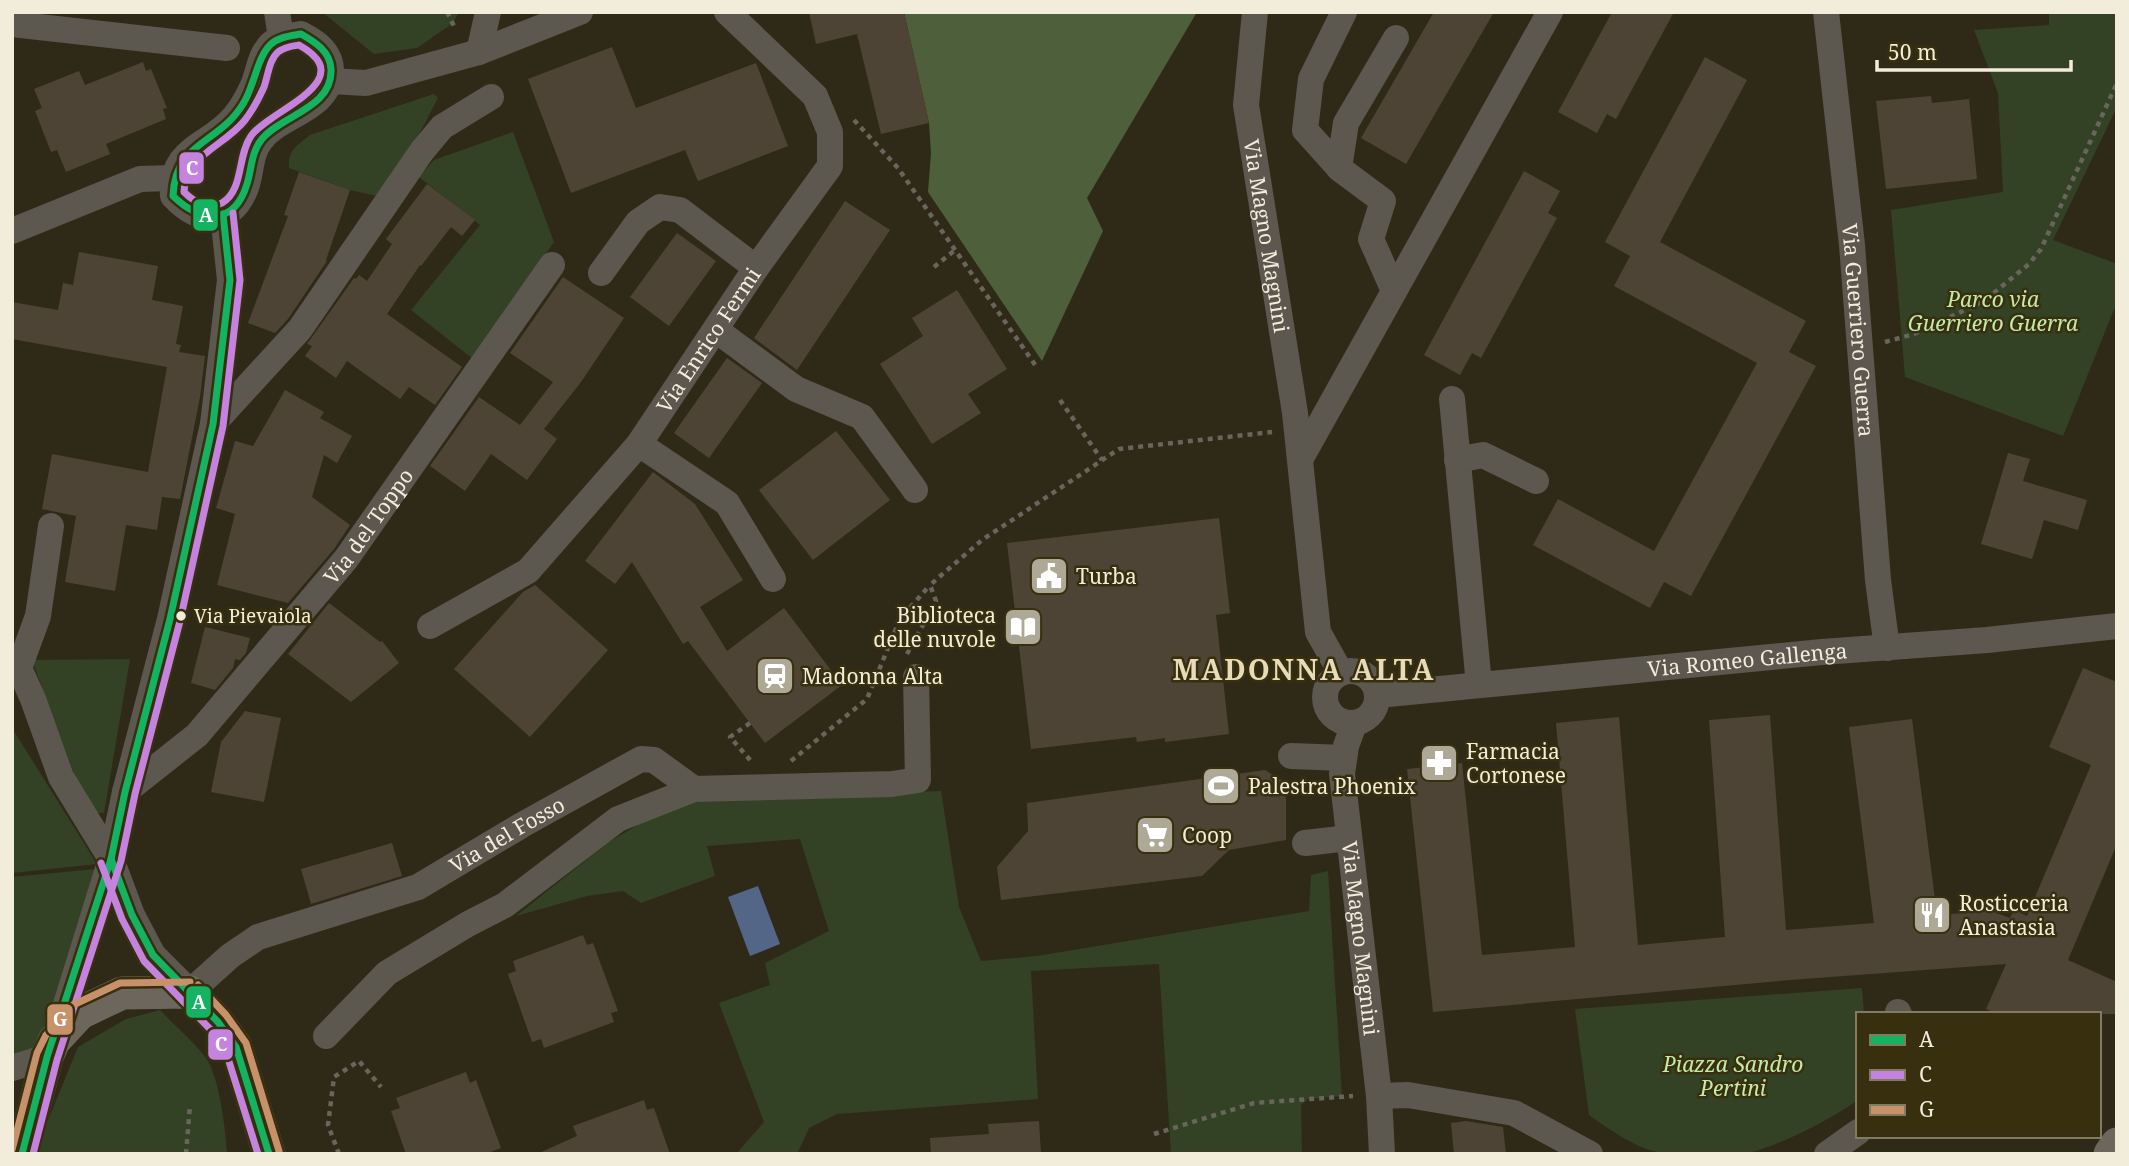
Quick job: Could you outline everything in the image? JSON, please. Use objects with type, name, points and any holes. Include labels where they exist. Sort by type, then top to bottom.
[{"type":"main road","points":[[22,1154],[29,1056],[80,1013],[122,993],[190,992],[218,1022],[236,1047],[269,1154]]},
{"type":"main road","points":[[2110,1154],[2117,1144]]},
{"type":"street","points":[[479,52],[488,12]]},
{"type":"street","points":[[330,81],[366,83],[479,52],[580,12]]},
{"type":"street","name":"Via Enrico Fermi","points":[[430,626],[528,571],[639,444],[756,268],[830,166],[830,132],[815,96],[727,12]]},
{"type":"street","name":"Via Magno Magnini","points":[[1255,12],[1246,105],[1301,458],[1318,632],[1341,673]]},
{"type":"street","points":[[1343,12],[1311,79],[1305,130],[1339,168],[1383,201],[1371,239],[1394,291]]},
{"type":"street","points":[[1301,458],[1550,12]]},
{"type":"street","name":"Via Guerriero Guerra","points":[[1826,12],[1852,245],[1878,580],[1887,648]]},
{"type":"street","points":[[12,24],[227,48]]},
{"type":"street","points":[[279,25],[317,42],[332,64],[330,81],[326,92],[308,108],[276,124],[260,141],[251,157],[246,189],[236,205],[223,214],[206,218],[186,210],[173,196],[172,178],[182,159],[218,132],[244,106],[261,60],[279,25]]},
{"type":"street","points":[[1339,168],[1346,123],[1396,38]]},
{"type":"street","points":[[213,424],[300,329],[422,151],[442,127],[491,97]]},
{"type":"street","points":[[12,231],[140,179],[172,178]]},
{"type":"street","points":[[601,273],[638,222],[660,207],[680,210],[756,268]]},
{"type":"street","points":[[29,1056],[111,859],[125,792],[170,619],[213,424],[230,280],[223,214]]},
{"type":"street","name":"Via del Toppo","points":[[125,792],[197,735],[346,559],[552,265]]},
{"type":"street","points":[[716,330],[796,388],[862,417],[915,489]]},
{"type":"street","points":[[1452,399],[1479,685]]},
{"type":"street","points":[[639,444],[727,503],[773,579]]},
{"type":"street","points":[[1457,460],[1483,455],[1535,481]]},
{"type":"street","points":[[51,526],[38,616],[15,669],[33,699],[61,777],[111,859],[132,915],[153,955],[190,992]]},
{"type":"street","name":"Via Romeo Gallenga","points":[[1378,695],[1789,654],[1987,640],[2117,626]]},
{"type":"street","points":[[1354,724],[1336,719],[1326,704],[1328,686],[1341,673],[1357,671],[1371,680],[1378,695]]},
{"type":"street","points":[[326,1037],[387,973],[505,905],[618,819],[694,789],[763,784],[892,784],[918,780],[916,677]]},
{"type":"street","name":"Via Magno Magnini","points":[[1378,695],[1369,717],[1354,724],[1346,747],[1342,774],[1379,1096],[1382,1154]]},
{"type":"street","points":[[1291,756],[1344,758]]},
{"type":"street","name":"Via del Fosso","points":[[190,992],[246,943],[418,887],[641,759],[654,760],[694,789]]},
{"type":"street","points":[[1305,843],[1349,838]]},
{"type":"street","points":[[1379,1096],[1408,1096],[1514,1113],[1590,1154]]},
{"type":"street","points":[[1827,1154],[1856,1133]]},
{"type":"path","points":[[447,12],[455,28]]},
{"type":"path","points":[[1860,349],[1914,334],[1958,316],[1984,301],[2029,264],[2041,249],[2117,83]]},
{"type":"path","points":[[824,118],[854,119],[898,168],[1038,369]]},
{"type":"path","points":[[934,267],[955,250]]},
{"type":"path","points":[[1060,400],[1102,460]]},
{"type":"path","points":[[750,723],[730,737],[763,784],[867,699],[900,619],[930,585],[982,540],[1119,449],[1297,430]]},
{"type":"path","points":[[916,677],[904,658],[936,601],[930,585]]},
{"type":"path","points":[[338,1154],[328,1125],[334,1077],[359,1061],[381,1087]]},
{"type":"path","points":[[1154,1134],[1254,1103],[1379,1096]]},
{"type":"path","points":[[186,1154],[190,1105]]},
{"type":"green space","points":[[322,12],[459,12],[453,23],[417,48],[374,54]]},
{"type":"green space","points":[[904,12],[1197,12],[1087,198],[1103,231],[1042,361],[928,192],[931,153],[929,123]]},
{"type":"green space","name":"Parco via Guerriero Guerra","points":[[2049,12],[2117,12],[2117,107],[2053,240],[2117,264],[2117,302],[2063,436],[1905,377],[1891,210],[2003,192],[1998,93],[1974,30],[2049,25]]},
{"type":"green space","points":[[434,94],[438,98],[414,144],[377,196],[350,190],[289,168],[292,152],[310,135]]},
{"type":"green space","points":[[513,132],[554,242],[473,359],[411,310],[480,225],[419,177],[434,160]]},
{"type":"green space","points":[[130,659],[104,813],[88,812],[32,660]]},
{"type":"green space","points":[[12,728],[97,864],[12,873]]},
{"type":"green space","points":[[941,791],[959,907],[981,961],[1037,956],[1309,911],[1311,875],[1328,871],[1342,1096],[1308,1099],[1301,1105],[1302,1154],[1171,1154],[1159,964],[1031,971],[1038,1099],[837,1114],[809,1128],[797,1154],[736,1154],[764,1122],[719,1003],[770,985],[765,963],[829,931],[800,839],[707,846],[715,876],[641,903],[623,891],[587,896],[516,916],[609,842],[682,799]]},
{"type":"green space","points":[[96,869],[43,1054],[12,1063],[12,877]]},
{"type":"green space","name":"Piazza Sandro Pertini","points":[[1862,988],[1864,1012],[1856,1012],[1856,1101],[1791,1138],[1749,1153],[1720,1156],[1655,1152],[1635,1144],[1589,1115],[1575,1009]]},
{"type":"green space","points":[[160,1010],[211,1066],[221,1104],[227,1154],[38,1154],[40,1140],[78,1047],[126,1019]]},
{"type":"water","points":[[758,886],[780,944],[750,956],[728,897]]},
{"type":"building","points":[[809,12],[904,12],[929,123],[881,134],[857,34],[816,44]]},
{"type":"building","points":[[1434,12],[1494,12],[1406,164],[1361,138]]},
{"type":"building","points":[[1612,12],[1674,12],[1616,119],[1607,114],[1597,133],[1558,112]]},
{"type":"building","points":[[612,47],[636,108],[756,63],[788,146],[698,181],[685,150],[571,193],[528,79]]},
{"type":"building","points":[[1705,57],[1747,80],[1660,242],[1806,321],[1789,352],[1816,366],[1691,596],[1664,582],[1650,608],[1533,545],[1558,499],[1654,551],[1757,363],[1614,286],[1630,256],[1605,242]]},
{"type":"building","points":[[143,62],[146,71],[151,69],[167,108],[163,109],[166,119],[106,144],[110,154],[66,172],[57,150],[51,152],[35,111],[42,108],[34,89],[79,71],[85,85]]},
{"type":"building","points":[[1931,96],[1932,103],[1969,99],[1977,179],[1886,189],[1876,101]]},
{"type":"building","points":[[1524,171],[1560,191],[1548,213],[1557,218],[1481,358],[1472,353],[1460,375],[1424,355]]},
{"type":"building","points":[[299,172],[350,190],[327,261],[288,319],[275,333],[248,323],[288,216],[284,215]]},
{"type":"building","points":[[427,184],[475,220],[462,236],[451,227],[420,265],[387,314],[462,367],[435,405],[409,387],[400,399],[347,361],[336,378],[305,356],[312,346],[307,344],[354,278],[359,275],[367,281],[392,244],[386,239]]},
{"type":"building","points":[[845,201],[890,230],[797,370],[754,338]]},
{"type":"building","points":[[677,233],[716,261],[669,326],[630,297]]},
{"type":"building","points":[[79,252],[158,266],[152,300],[183,306],[176,344],[181,345],[179,352],[205,356],[200,397],[180,499],[162,497],[157,530],[126,525],[115,591],[65,582],[76,516],[42,509],[52,454],[148,472],[167,367],[12,339],[12,302],[58,310],[63,283],[73,285]]},
{"type":"building","points":[[563,277],[624,318],[581,382],[544,429],[557,439],[527,480],[491,454],[465,491],[430,466],[479,397],[520,425],[553,382],[510,353]]},
{"type":"building","points":[[957,290],[1007,369],[968,394],[981,413],[932,444],[880,364],[923,336],[912,318]]},
{"type":"building","points":[[727,358],[762,383],[709,458],[674,433]]},
{"type":"building","points":[[285,390],[324,412],[320,418],[352,436],[337,463],[324,455],[312,497],[350,525],[334,549],[288,603],[217,585],[235,514],[216,508],[235,441],[253,446]]},
{"type":"building","points":[[836,431],[890,500],[813,560],[759,490]]},
{"type":"building","points":[[2008,453],[2030,459],[2023,481],[2087,500],[2078,530],[2044,520],[2032,559],[1981,544]]},
{"type":"building","points":[[653,472],[695,504],[743,580],[700,607],[727,651],[784,608],[842,685],[765,743],[688,641],[683,644],[632,562],[615,584],[585,561]]},
{"type":"building","points":[[1219,518],[1230,613],[1216,615],[1229,734],[1165,742],[1165,738],[1137,742],[1136,737],[1031,749],[1007,543]]},
{"type":"building","points":[[535,585],[608,650],[530,737],[454,669],[523,592]]},
{"type":"building","points":[[329,603],[382,641],[399,663],[351,702],[288,654]]},
{"type":"building","points":[[205,627],[250,638],[246,653],[240,660],[235,659],[233,668],[215,690],[191,683]]},
{"type":"building","points":[[2083,668],[2117,682],[2117,844],[2068,960],[2117,982],[2117,1014],[1993,1012],[1986,1009],[2006,964],[1433,1012],[1407,769],[1462,763],[1482,955],[1575,947],[1556,723],[1619,717],[1638,945],[1725,937],[1709,720],[1770,715],[1786,930],[1874,923],[1849,727],[1912,719],[1937,915],[1991,911],[2010,918],[2014,910],[2027,916],[2091,765],[2049,747]]},
{"type":"building","points":[[245,711],[281,718],[264,802],[211,792],[221,742]]},
{"type":"building","name":"Coop","points":[[1265,770],[1286,783],[1286,840],[1229,850],[1202,876],[1001,900],[997,867],[1028,831],[1027,803]]},
{"type":"building","points":[[392,843],[402,876],[311,904],[301,869]]},
{"type":"building","points":[[583,935],[587,945],[593,943],[618,1011],[611,1013],[614,1022],[544,1048],[541,1039],[532,1042],[508,974],[516,971],[513,961]]},
{"type":"building","points":[[466,1072],[470,1083],[476,1080],[501,1148],[485,1154],[406,1154],[391,1111],[400,1108],[396,1098]]},
{"type":"building","points":[[644,1100],[647,1110],[654,1108],[670,1154],[537,1154],[577,1136],[573,1126]]},
{"type":"building","points":[[1039,1121],[1041,1154],[931,1154],[930,1138],[989,1134],[988,1124]]},
{"type":"building","points":[[1466,1121],[1503,1127],[1506,1154],[1454,1154],[1451,1123]]},
{"type":"transit line","name":"A","points":[[301,34],[316,44],[328,57],[331,69],[324,93],[305,110],[271,131],[258,144],[247,184],[234,208],[215,216],[205,215],[183,205],[173,196],[181,164],[199,145],[222,128],[243,104],[262,57],[270,45],[280,39],[301,34]]},
{"type":"transit line","name":"C","points":[[299,45],[316,58],[321,71],[317,83],[251,136],[234,190],[229,197],[222,203],[211,206],[192,199],[184,192],[191,169],[248,116],[264,87],[275,55],[283,49],[299,45]]},
{"type":"transit line","name":"C","points":[[33,1154],[57,1060],[121,861],[135,794],[180,621],[223,426],[240,280],[233,213]]},
{"type":"transit line","name":"A","points":[[22,1154],[47,1057],[111,859],[125,792],[170,619],[213,424],[230,280],[223,214]]},
{"type":"transit line","name":"A","points":[[111,859],[132,915],[153,955],[218,1022],[236,1047],[269,1154]]},
{"type":"transit line","name":"C","points":[[101,863],[122,919],[144,961],[210,1029],[226,1052],[258,1154]]},
{"type":"transit line","name":"G","points":[[12,1150],[37,1053],[46,1035],[73,1005],[120,983],[190,982]]},
{"type":"transit line","name":"G","points":[[198,985],[226,1015],[246,1043],[279,1151]]},
{"type":"place","name":"Turba","points":[[1049,576]]},
{"type":"place","name":"Via Pievaiola","points":[[181,616]]},
{"type":"place","name":"Biblioteca delle nuvole","points":[[1023,627]]},
{"type":"place","name":"Madonna Alta","points":[[775,676]]},
{"type":"place","name":"Farmacia Cortonese","points":[[1439,763]]},
{"type":"place","name":"Palestra Phoenix","points":[[1221,786]]},
{"type":"place","name":"Coop","points":[[1155,835]]},
{"type":"place","name":"Rosticceria Anastasia","points":[[1932,915]]},
{"type":"district","name":"MADONNA ALTA","points":[[1304,669]]}]
